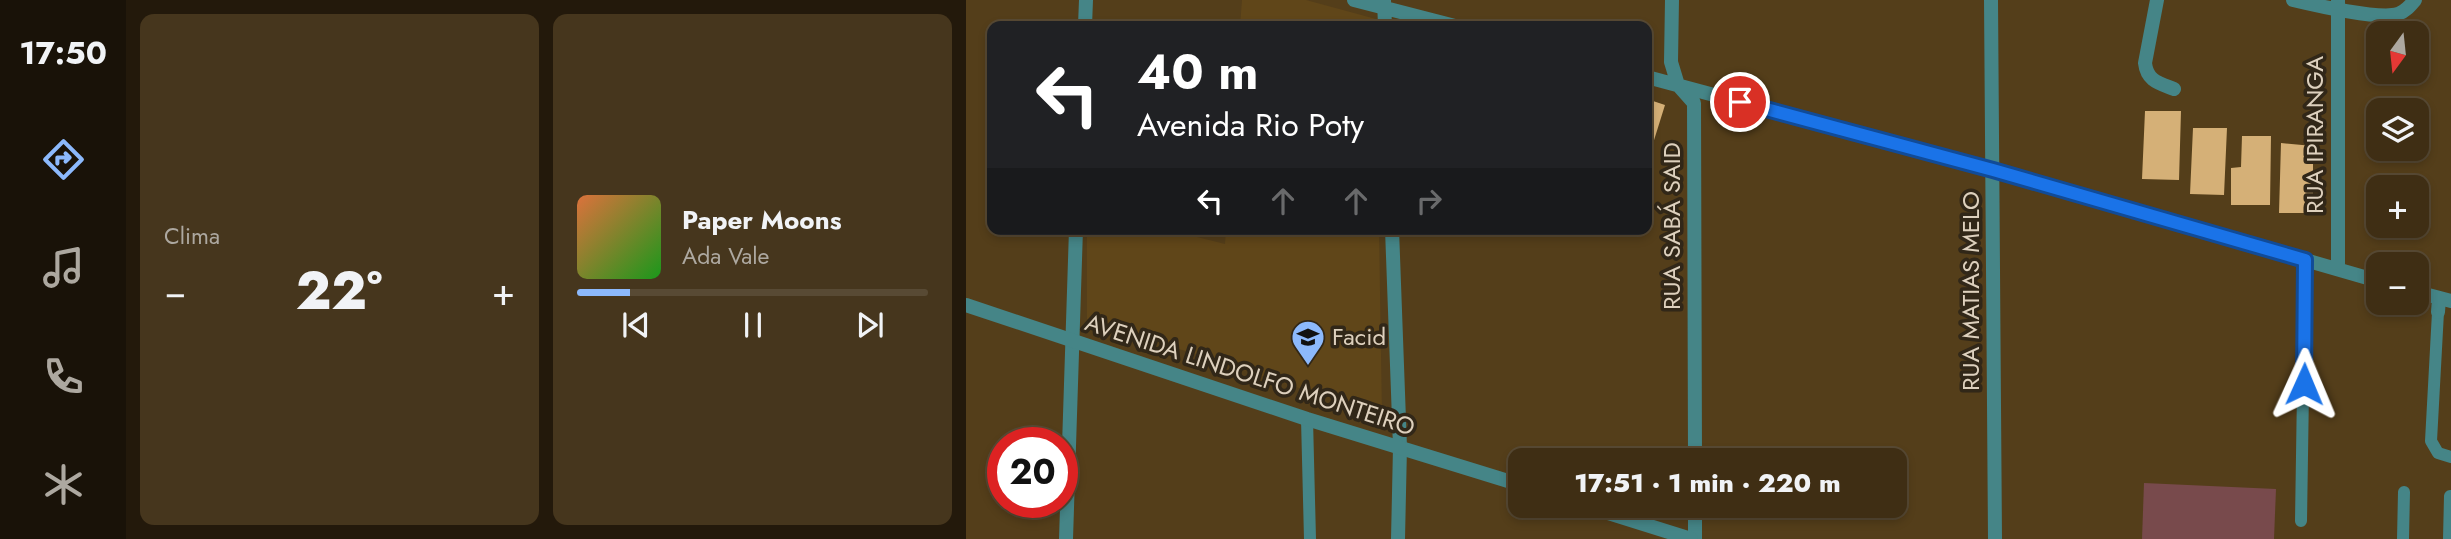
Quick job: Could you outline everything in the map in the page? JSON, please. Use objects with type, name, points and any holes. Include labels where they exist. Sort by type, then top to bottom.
[{"type":"street","points":[[1085,21],[1086,0]]},
{"type":"street","points":[[1354,0],[1384,4],[1439,21]]},
{"type":"street","name":"RUA SABÁ SAID","points":[[1672,0],[1671,62],[1678,85],[1694,103],[1695,448]]},
{"type":"street","name":"RUA MATIAS MELO","points":[[1991,0],[1995,539]]},
{"type":"street","points":[[2157,0],[2145,63],[2146,73],[2151,80],[2174,89]]},
{"type":"street","points":[[2293,0],[2396,15],[2415,0]]},
{"type":"street","name":"RUA IPIRANGA","points":[[2338,5],[2338,270]]},
{"type":"street","points":[[1652,78],[1993,170],[2366,278]]},
{"type":"street","points":[[1066,539],[1076,235]]},
{"type":"street","points":[[1392,235],[1400,447],[1398,539]]},
{"type":"street","name":"AVENIDA LINDOLFO MONTEIRO","points":[[966,305],[1307,419],[1508,481]]},
{"type":"street","points":[[1625,518],[1693,539],[1694,518]]},
{"type":"lane","points":[[2301,520],[2305,260]]},
{"type":"lane","points":[[2443,304],[2431,441],[2438,453],[2451,457]]},
{"type":"lane","points":[[1307,419],[1310,539]]},
{"type":"lane","points":[[2403,539],[2404,492]]},
{"type":"lane","points":[[2449,539],[2450,496]]},
{"type":"shaded area","points":[[1242,0],[1306,0],[1376,19],[1376,21],[1240,21]]},
{"type":"shaded area","name":"Facid","points":[[1087,235],[1189,235],[1225,244],[1226,235],[1379,235],[1382,415],[1087,319]]},
{"type":"shaded area","points":[[2144,483],[2276,489],[2274,539],[2142,539]]},
{"type":"building","points":[[1652,101],[1665,105],[1652,147]]},
{"type":"building","points":[[2145,111],[2181,111],[2179,180],[2142,179]]},
{"type":"building","points":[[2193,128],[2227,128],[2224,195],[2190,194]]},
{"type":"building","points":[[2242,136],[2271,136],[2270,205],[2231,205],[2231,168],[2241,167]]},
{"type":"building","points":[[2281,143],[2313,146],[2313,213],[2279,213]]},
{"type":"place","name":"Facid","points":[[1308,367]]},
{"type":"route","points":[[1740,102],[1993,170],[2305,260],[2304,384]]}]
